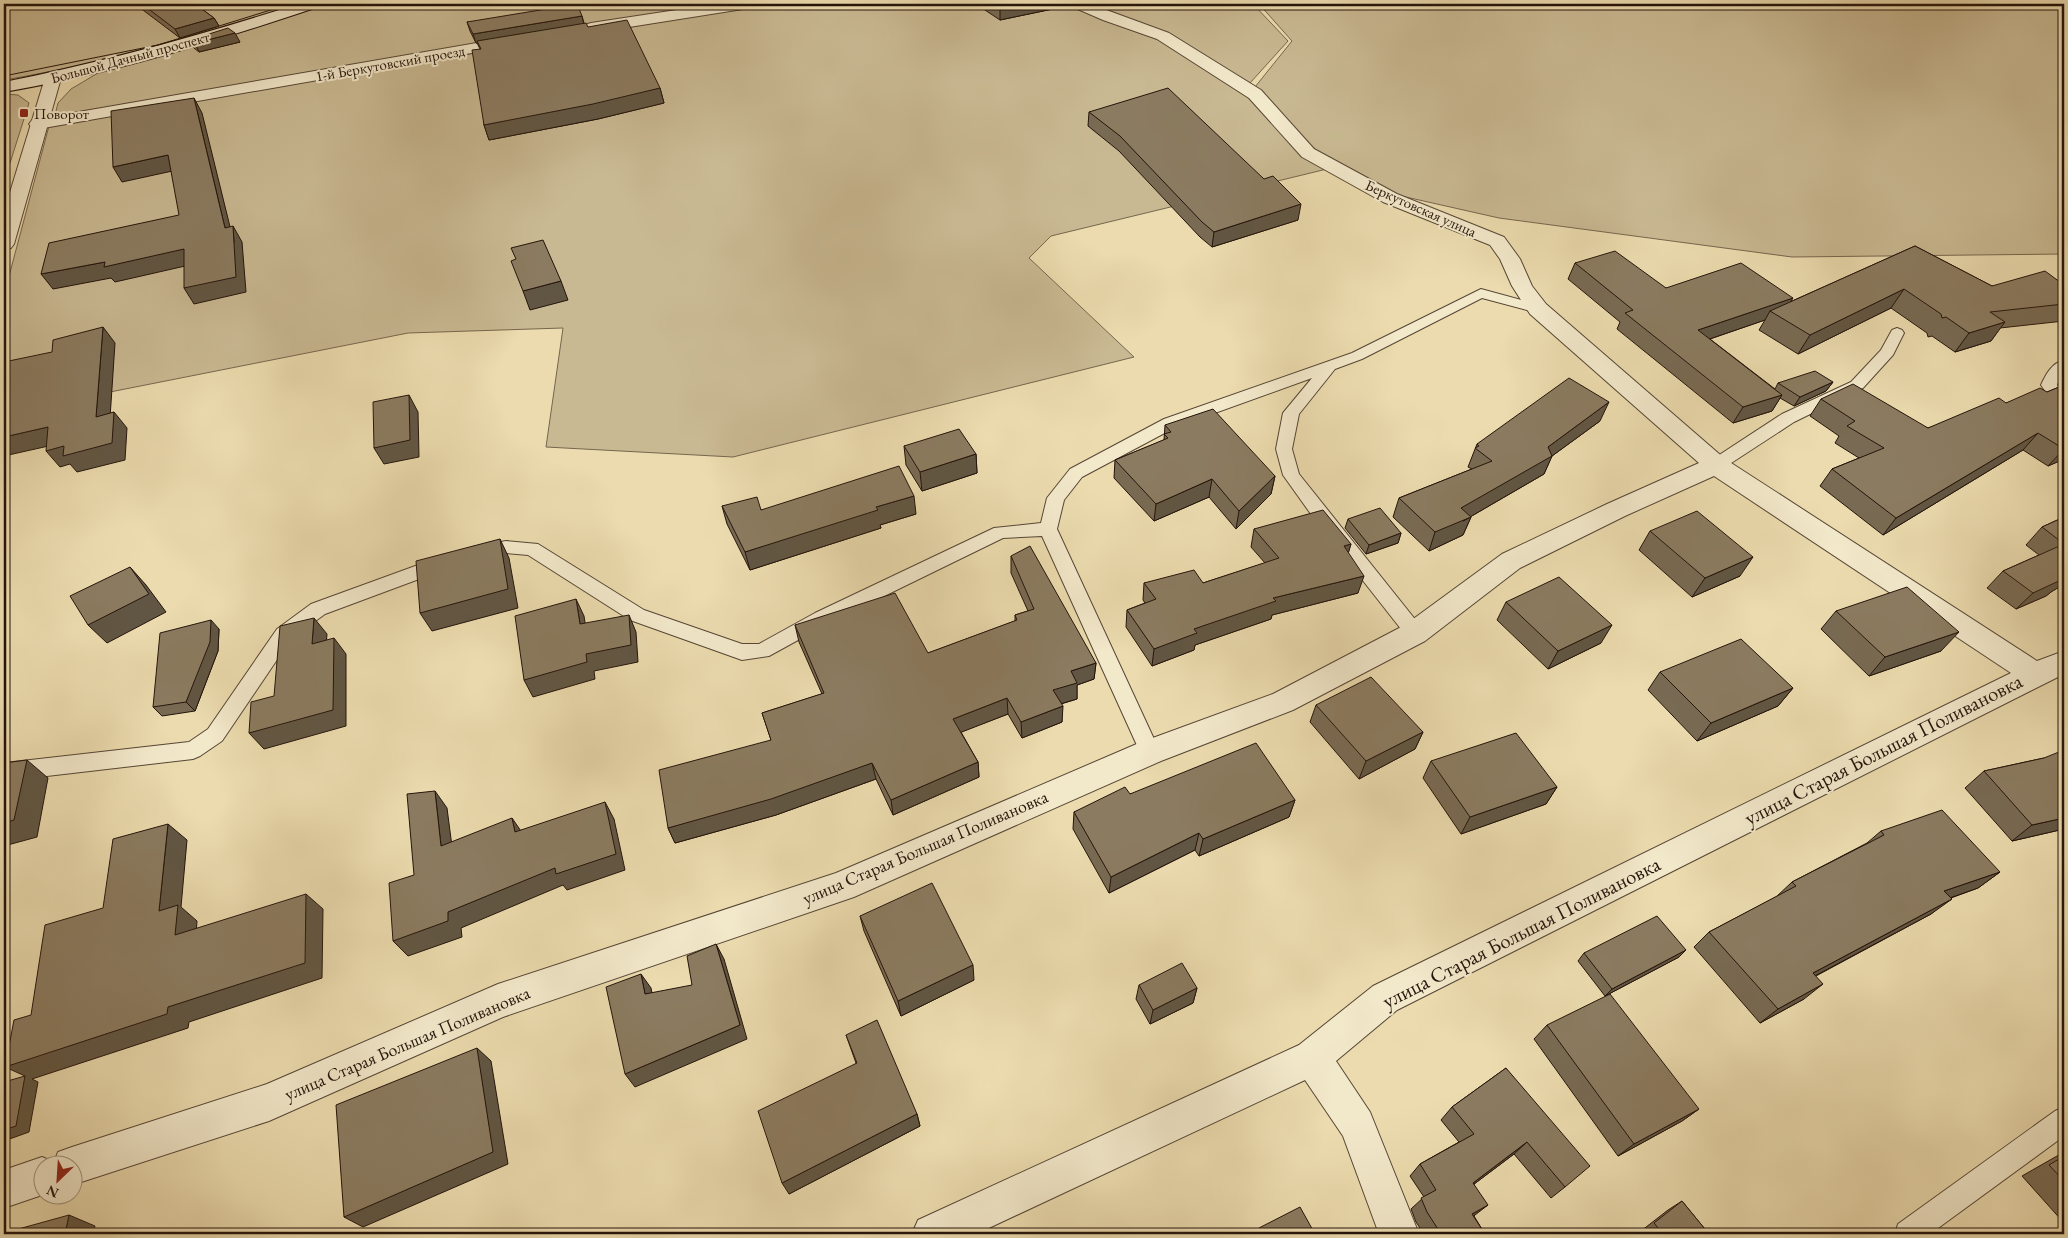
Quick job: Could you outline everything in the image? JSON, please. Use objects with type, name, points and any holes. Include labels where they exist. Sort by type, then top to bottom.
[{"type":"street","name":"Большой Дачный проспект","points":[[4,87],[53,78],[159,52],[246,27],[313,4]]},
{"type":"street","points":[[573,32],[743,4]]},
{"type":"street","name":"Беркутовская улица","points":[[1078,4],[1163,36],[1255,94],[1308,153],[1390,198],[1497,241],[1510,259],[1522,286]]},
{"type":"street","name":"1-й Беркутовский проезд","points":[[38,124],[534,38]]},
{"type":"street","points":[[4,244],[53,78]]},
{"type":"street","name":"улица Старая Большая Поливановка","points":[[1522,286],[1538,309],[1716,465],[2049,668]]},
{"type":"street","name":"улица Старая Большая Поливановка","points":[[82,1163],[269,1102],[498,1001],[842,886],[1150,752],[1283,702],[1415,632],[1511,561],[1616,510],[1716,465]]},
{"type":"street","name":"улица Старая Большая Поливановка","points":[[932,1234],[1312,1058],[1385,998],[2049,668]]},
{"type":"street","points":[[1312,1058],[1357,1126],[1398,1234]]},
{"type":"street","points":[[4,1189],[32,1179]]},
{"type":"lane","points":[[1150,752],[1048,529],[1056,498],[1076,474],[1170,423],[1357,356],[1482,293],[1538,309]]},
{"type":"lane","points":[[1716,465],[1788,418],[1857,385],[1888,352],[1897,333]]},
{"type":"lane","points":[[2064,365],[2053,374],[2049,385],[2064,405]]},
{"type":"lane","points":[[1330,366],[1291,413],[1284,449],[1291,475],[1319,513],[1415,632]]},
{"type":"lane","points":[[4,772],[193,750],[215,734],[284,634],[318,609],[459,557],[506,547],[532,549],[637,615],[742,652],[762,651],[822,618],[1000,532],[1048,529]]},
{"type":"lane","points":[[1908,1234],[2064,1120]]},
{"type":"shaded area","points":[[4,4],[300,4],[154,48],[4,80]]},
{"type":"shaded area","points":[[324,4],[717,4],[54,119],[58,103],[71,89],[98,73],[249,30]]},
{"type":"shaded area","points":[[767,4],[1070,4],[1108,20],[1160,38],[1248,94],[1327,169],[1051,236],[1029,258],[1134,357],[733,457],[546,447],[563,328],[408,333],[4,413],[4,295],[49,126]]},
{"type":"shaded area","points":[[1093,4],[1253,4],[1288,41],[1250,83],[1164,33]]},
{"type":"shaded area","points":[[1259,4],[2064,4],[2064,254],[1792,257],[1499,218],[1397,195],[1316,150],[1255,87],[1292,41]]},
{"type":"shaded area","points":[[4,94],[18,95],[29,103],[4,182]]},
{"type":"building","points":[[142,4],[195,4],[214,18],[175,29]]},
{"type":"building","points":[[577,4],[582,16],[473,34],[467,22]]},
{"type":"building","points":[[994,4],[1018,4],[1000,8]]},
{"type":"building","points":[[627,20],[660,88],[593,104],[484,125],[472,50],[481,49],[477,41],[586,23],[588,27]]},
{"type":"building","points":[[228,28],[235,33],[195,43],[190,40]]},
{"type":"building","points":[[1168,88],[1264,179],[1273,176],[1301,204],[1214,232],[1202,222],[1120,136],[1089,112]]},
{"type":"building","points":[[194,98],[225,228],[233,226],[236,277],[184,288],[184,249],[104,267],[105,262],[41,274],[49,243],[179,215],[168,155],[113,167],[111,111]]},
{"type":"building","points":[[543,240],[561,281],[523,291],[511,261],[516,259],[511,248]]},
{"type":"building","points":[[1915,246],[1992,286],[2045,271],[2064,285],[2064,304],[1990,312],[2005,322],[1969,333],[1946,317],[1942,318],[1941,314],[1904,289],[1810,335],[1770,311]]},
{"type":"building","points":[[1615,251],[1666,288],[1741,263],[1793,298],[1698,330],[1782,395],[1743,407],[1625,313],[1633,310],[1575,263]]},
{"type":"building","points":[[103,327],[96,417],[114,412],[112,443],[63,456],[64,446],[46,451],[48,427],[4,437],[4,362],[52,352],[53,340]]},
{"type":"building","points":[[1815,371],[1833,382],[1800,397],[1778,383]]},
{"type":"building","points":[[1569,378],[1609,402],[1548,447],[1552,456],[1461,508],[1471,517],[1435,532],[1399,498],[1492,461],[1475,448],[1479,446],[1477,444]]},
{"type":"building","points":[[1853,384],[1928,428],[1999,398],[2006,403],[2040,388],[2047,392],[2064,385],[2064,449],[2038,433],[1896,518],[1832,469],[1884,448],[1847,426],[1855,421],[1821,399]]},
{"type":"building","points":[[409,395],[410,440],[374,448],[373,402]]},
{"type":"building","points":[[1213,409],[1275,476],[1239,511],[1212,479],[1156,504],[1115,460],[1168,438],[1164,434],[1171,432],[1165,425]]},
{"type":"building","points":[[959,429],[976,454],[920,472],[904,446]]},
{"type":"building","points":[[899,466],[914,496],[876,507],[878,510],[745,552],[722,506],[757,497],[761,510]]},
{"type":"building","points":[[1380,508],[1401,533],[1369,545],[1348,519]]},
{"type":"building","points":[[1323,510],[1351,544],[1344,546],[1364,576],[1273,598],[1276,601],[1194,629],[1197,633],[1154,649],[1127,610],[1156,599],[1144,583],[1194,570],[1203,583],[1279,558],[1254,529]]},
{"type":"building","points":[[1697,511],[1753,557],[1705,578],[1650,531]]},
{"type":"building","points":[[2064,517],[2064,544],[2042,527]]},
{"type":"building","points":[[500,539],[508,589],[420,613],[416,561]]},
{"type":"building","points":[[2064,544],[2063,579],[2033,593],[2003,571]]},
{"type":"building","points":[[1030,546],[1096,663],[1071,671],[1077,683],[1053,690],[1063,706],[1021,722],[1007,698],[953,719],[978,762],[891,800],[872,763],[771,799],[668,828],[659,770],[771,740],[762,713],[824,693],[795,625],[895,593],[928,653],[1017,620],[1015,615],[1034,609],[1011,556]]},
{"type":"building","points":[[130,567],[149,594],[88,625],[70,596]]},
{"type":"building","points":[[1559,577],[1612,625],[1558,651],[1506,602]]},
{"type":"building","points":[[1907,587],[1959,632],[1885,657],[1836,611]]},
{"type":"building","points":[[576,599],[580,624],[629,615],[631,645],[586,654],[587,662],[524,680],[515,616]]},
{"type":"building","points":[[314,618],[312,644],[334,638],[333,710],[249,733],[251,702],[274,696],[280,626]]},
{"type":"building","points":[[211,620],[210,642],[186,702],[153,707],[160,633]]},
{"type":"building","points":[[1741,639],[1793,688],[1711,723],[1660,672]]},
{"type":"building","points":[[1371,677],[1423,732],[1366,761],[1316,705]]},
{"type":"building","points":[[1516,733],[1557,787],[1470,817],[1431,761]]},
{"type":"building","points":[[1256,743],[1295,800],[1203,839],[1199,833],[1111,877],[1074,812],[1125,787],[1130,794]]},
{"type":"building","points":[[2064,750],[2064,818],[2032,825],[1984,771],[2044,758]]},
{"type":"building","points":[[27,760],[14,820],[4,823],[4,763]]},
{"type":"building","points":[[435,791],[441,846],[512,818],[515,832],[605,802],[616,854],[556,874],[555,868],[448,912],[448,921],[393,941],[389,883],[414,875],[407,794]]},
{"type":"building","points":[[1942,810],[2000,872],[1944,891],[1952,899],[1813,973],[1823,984],[1778,1009],[1709,932],[1796,886],[1792,882],[1884,835],[1881,831]]},
{"type":"building","points":[[168,824],[159,911],[178,905],[175,935],[306,894],[305,963],[168,1007],[167,1014],[5,1067],[14,1020],[31,1015],[45,925],[103,908],[113,839]]},
{"type":"building","points":[[932,883],[973,965],[898,1001],[860,916]]},
{"type":"building","points":[[1657,916],[1686,950],[1612,989],[1584,953]]},
{"type":"building","points":[[716,944],[740,1025],[625,1074],[606,987],[641,974],[645,994],[692,985],[687,956]]},
{"type":"building","points":[[1182,963],[1197,988],[1153,1010],[1139,985]]},
{"type":"building","points":[[1610,994],[1699,1109],[1634,1144],[1547,1025]]},
{"type":"building","points":[[877,1020],[917,1114],[782,1183],[758,1111],[857,1063],[846,1035]]},
{"type":"building","points":[[477,1048],[493,1152],[344,1217],[336,1105]]},
{"type":"building","points":[[1506,1068],[1590,1166],[1565,1187],[1527,1142],[1473,1183],[1488,1205],[1472,1214],[1485,1234],[1441,1234],[1427,1212],[1421,1198],[1436,1190],[1420,1164],[1474,1134],[1452,1107]]},
{"type":"building","points":[[25,1076],[16,1126],[4,1130],[4,1082]]},
{"type":"building","points":[[2064,1156],[2064,1181],[2049,1165]]},
{"type":"building","points":[[1682,1201],[1709,1234],[1663,1234],[1654,1223]]},
{"type":"building","points":[[1300,1207],[1315,1234],[1263,1234],[1259,1228]]},
{"type":"building","points":[[69,1215],[65,1234],[4,1234],[4,1233]]},
{"type":"tram line","points":[[4,76],[158,45],[290,4]]},
{"type":"place","name":"Поворот","points":[[24,113]]}]
